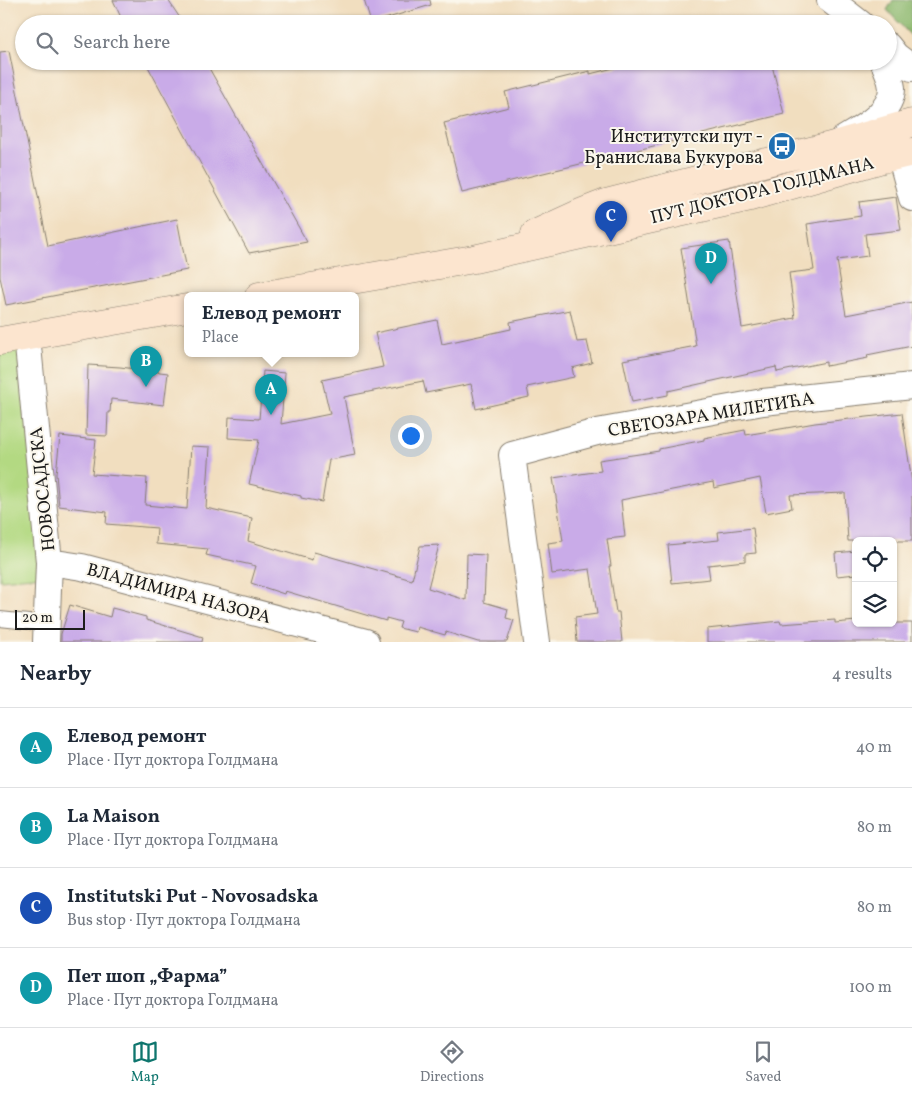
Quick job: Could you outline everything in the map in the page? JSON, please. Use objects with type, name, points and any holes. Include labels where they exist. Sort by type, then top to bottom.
[{"type":"street","points":[[830,0],[849,15]]},
{"type":"street","points":[[897,44],[912,49]]},
{"type":"street","points":[[897,57],[912,68]]},
{"type":"street","points":[[834,145],[874,118],[887,105],[892,88],[887,70]]},
{"type":"street","name":"ПУТ ДОКТОРА ГОЛДМАНА","points":[[496,254],[561,222],[606,203],[834,145],[912,123]]},
{"type":"street","points":[[906,153],[912,198]]},
{"type":"street","name":"ПУТ ДОКТОРА ГОЛДМАНА","points":[[281,292],[496,254],[750,197],[906,153]]},
{"type":"street","points":[[0,341],[184,309]]},
{"type":"street","name":"НОВОСАДСКА","points":[[27,336],[49,562],[47,633]]},
{"type":"street","name":"СВЕТОЗАРА МИЛЕТИЋА","points":[[537,642],[512,455],[597,432],[763,402],[912,386]]},
{"type":"street","name":"ВЛАДИМИРА НАЗОРА","points":[[49,562],[82,567],[366,642]]},
{"type":"lane","points":[[0,619],[47,633]]},
{"type":"green space","points":[[893,0],[912,0],[912,37],[897,21],[897,15],[892,15],[887,10]]},
{"type":"green space","points":[[21,347],[43,576],[0,580],[0,351]]},
{"type":"building","points":[[113,0],[168,0],[178,15],[120,15]]},
{"type":"building","points":[[364,0],[430,0],[431,5],[398,15],[369,15]]},
{"type":"building","points":[[9,51],[48,246],[177,219],[187,270],[6,305],[0,277],[0,52]]},
{"type":"building","points":[[150,70],[210,70],[307,242],[249,253]]},
{"type":"building","points":[[606,70],[773,70],[784,114],[462,193],[444,123],[509,107],[505,92],[590,71],[590,74]]},
{"type":"building","points":[[896,197],[901,230],[865,234],[868,256],[837,260],[846,315],[912,302],[912,346],[867,355],[868,358],[826,366],[826,362],[777,372],[776,367],[668,391],[668,395],[632,402],[623,360],[696,346],[681,248],[729,241],[742,328],[795,318],[789,273],[814,270],[807,224],[861,216],[859,202]]},
{"type":"building","points":[[570,310],[577,342],[587,341],[592,363],[572,368],[574,377],[527,387],[529,397],[476,409],[471,384],[426,393],[423,381],[344,397],[355,455],[329,460],[322,502],[249,484],[259,440],[228,438],[229,417],[259,419],[263,371],[285,373],[281,424],[330,414],[322,380],[383,367],[375,333],[437,320],[442,344],[511,329],[510,322]]},
{"type":"building","points":[[88,365],[168,373],[164,405],[111,399],[110,412],[108,412],[107,436],[86,435]]},
{"type":"building","points":[[902,413],[912,483],[912,541],[897,541],[897,537],[852,537],[852,541],[848,541],[845,493],[790,495],[792,508],[766,513],[760,478],[714,488],[713,482],[621,500],[625,537],[607,539],[611,566],[609,566],[616,612],[619,612],[622,642],[577,642],[575,617],[597,614],[590,569],[552,574],[548,543],[563,541],[553,478],[601,471],[599,460],[659,451],[659,449],[704,440],[704,438],[745,430],[746,435],[815,423]]},
{"type":"building","points":[[60,436],[96,440],[92,474],[147,478],[145,505],[187,509],[191,446],[210,447],[206,508],[252,518],[248,541],[312,560],[314,552],[412,580],[420,546],[439,545],[428,588],[466,600],[467,554],[486,555],[484,602],[508,609],[506,618],[514,620],[507,642],[478,642],[446,632],[445,635],[417,627],[416,632],[399,628],[401,622],[386,618],[386,621],[285,591],[284,594],[251,583],[256,566],[206,555],[208,549],[156,544],[157,528],[106,524],[107,512],[59,506],[56,474]]},
{"type":"building","points":[[753,528],[756,553],[745,554],[745,561],[708,565],[710,579],[672,583],[668,545],[719,540],[718,532]]},
{"type":"building","points":[[852,551],[852,574],[837,576],[835,553]]},
{"type":"building","points":[[70,605],[110,617],[112,608],[146,617],[146,620],[203,637],[202,642],[61,642],[61,634]]},
{"type":"building","points":[[835,620],[835,623],[852,621],[852,627],[897,627],[897,623],[912,623],[912,642],[707,642],[707,629],[780,621],[781,624]]},
{"type":"place","name":"Институтски пут - Бранислава Букурова","points":[[782,146]]},
{"type":"place","name":"Institutski Put - Novosadska","points":[[611,242]]},
{"type":"place","name":"Пет шоп „Фарма”","points":[[711,284]]},
{"type":"place","name":"La Maison","points":[[146,387]]},
{"type":"place","name":"Елевод ремонт","points":[[271,415]]}]
